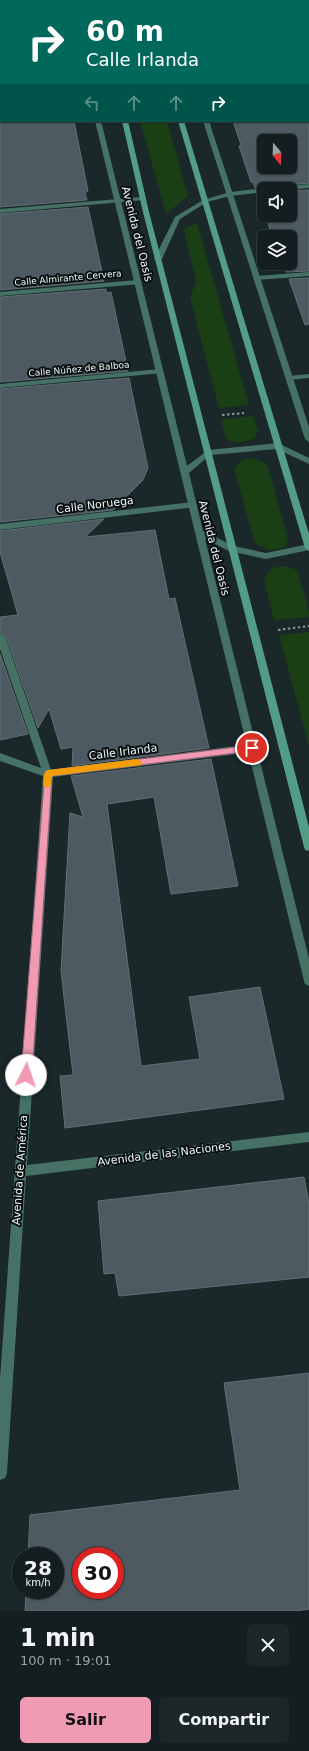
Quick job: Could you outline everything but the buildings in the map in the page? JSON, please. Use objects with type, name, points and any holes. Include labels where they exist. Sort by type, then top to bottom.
[{"type":"main road","name":"Avenida del Oasis","points":[[125,122],[142,199],[309,847]]},
{"type":"main road","points":[[181,122],[309,548]]},
{"type":"street","name":"Avenida del Oasis","points":[[98,122],[309,981]]},
{"type":"street","points":[[206,122],[309,439]]},
{"type":"street","points":[[297,187],[309,186]]},
{"type":"street","points":[[158,259],[177,218],[205,201],[230,194],[257,191]]},
{"type":"street","points":[[0,211],[142,199]]},
{"type":"street","points":[[257,278],[309,274]]},
{"type":"street","name":"Calle Almirante Cervera","points":[[0,294],[138,282]]},
{"type":"street","name":"Calle Núñez de Balboa","points":[[0,386],[160,371]]},
{"type":"street","points":[[289,378],[309,376]]},
{"type":"street","points":[[185,472],[208,453],[278,446],[309,461]]},
{"type":"street","name":"Calle Noruega","points":[[0,527],[192,505]]},
{"type":"street","points":[[199,533],[232,549],[266,556],[309,548]]},
{"type":"street","name":"Avenida de América","points":[[0,636],[48,774],[0,1473]]},
{"type":"street","name":"Calle Irlanda","points":[[0,758],[48,774],[252,748]]},
{"type":"street","name":"Avenida de las Naciones","points":[[20,1170],[309,1137]]},
{"type":"path","points":[[198,418],[268,410]]},
{"type":"green space","points":[[140,122],[167,122],[188,196],[166,214]]},
{"type":"green space","points":[[197,223],[249,405],[219,408],[190,297],[196,282],[184,229]]},
{"type":"green space","points":[[253,416],[258,431],[255,438],[240,442],[226,438],[221,420]]},
{"type":"green space","points":[[247,458],[256,459],[267,464],[288,539],[285,547],[269,550],[255,543],[234,469],[242,460]]},
{"type":"green space","points":[[284,566],[297,570],[309,611],[309,617],[274,620],[264,579],[272,568]]},
{"type":"green space","points":[[309,632],[309,746],[279,635]]},
{"type":"slow traffic","points":[[47,785],[48,774],[138,762]]},
{"type":"route","points":[[26,1075],[48,774],[252,748]]}]
